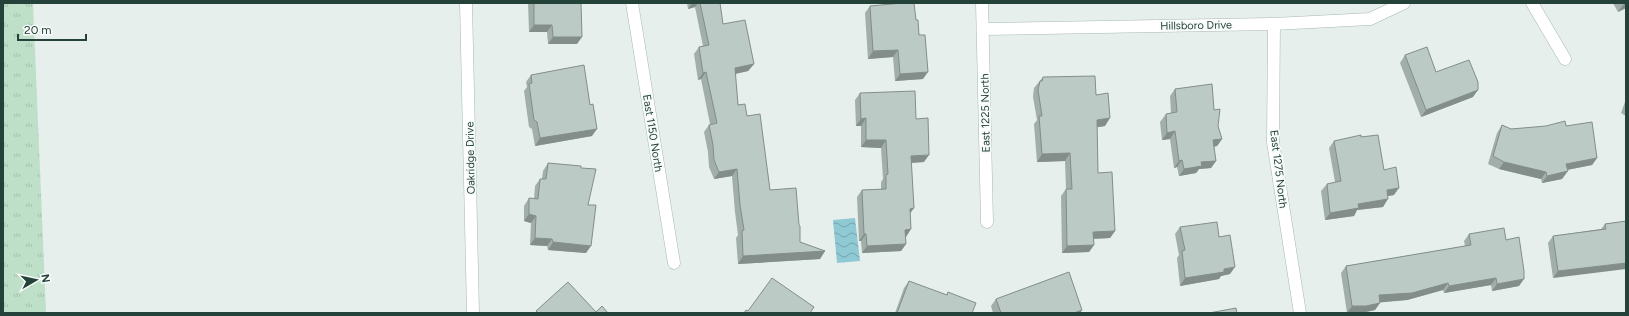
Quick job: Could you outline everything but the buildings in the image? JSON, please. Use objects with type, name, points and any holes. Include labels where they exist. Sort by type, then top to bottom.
[{"type":"street","name":"Oakridge Drive","points":[[466,3],[473,313]]},
{"type":"street","name":"East 1150 North","points":[[632,3],[674,263]]},
{"type":"street","name":"East 1225 North","points":[[982,3],[984,29],[987,222]]},
{"type":"street","name":"Hillsboro Drive","points":[[984,29],[1274,24],[1370,19],[1404,3]]},
{"type":"street","points":[[1532,3],[1565,59]]},
{"type":"street","name":"East 1275 North","points":[[1274,24],[1273,142],[1300,313]]},
{"type":"green space","points":[[3,3],[33,3],[46,313],[3,313]]},
{"type":"water","points":[[855,218],[860,261],[837,263],[833,220]]}]
